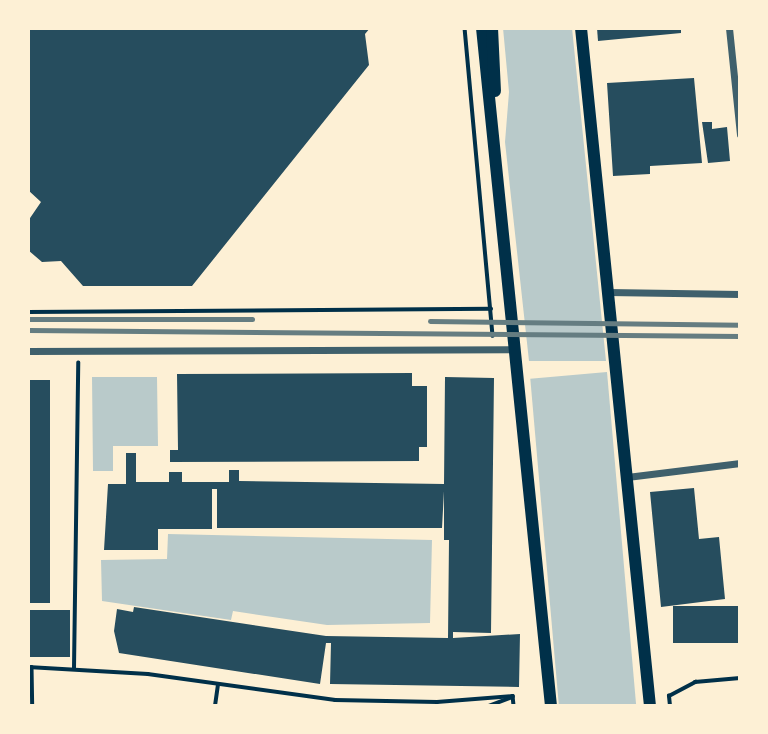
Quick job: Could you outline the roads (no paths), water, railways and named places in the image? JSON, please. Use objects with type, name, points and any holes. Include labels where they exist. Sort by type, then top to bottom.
[{"type":"highway","points":[[482,28],[551,703]]},
{"type":"highway","points":[[492,28],[493,137]]},
{"type":"highway","points":[[581,28],[650,699]]},
{"type":"street","points":[[729,28],[740,134]]},
{"type":"street","points":[[607,292],[740,294]]},
{"type":"street","points":[[28,351],[515,349]]},
{"type":"street","points":[[627,477],[740,463]]},
{"type":"railway","points":[[28,319],[252,319]]},
{"type":"railway","points":[[430,321],[740,325]]},
{"type":"railway","points":[[28,330],[740,336]]}]
